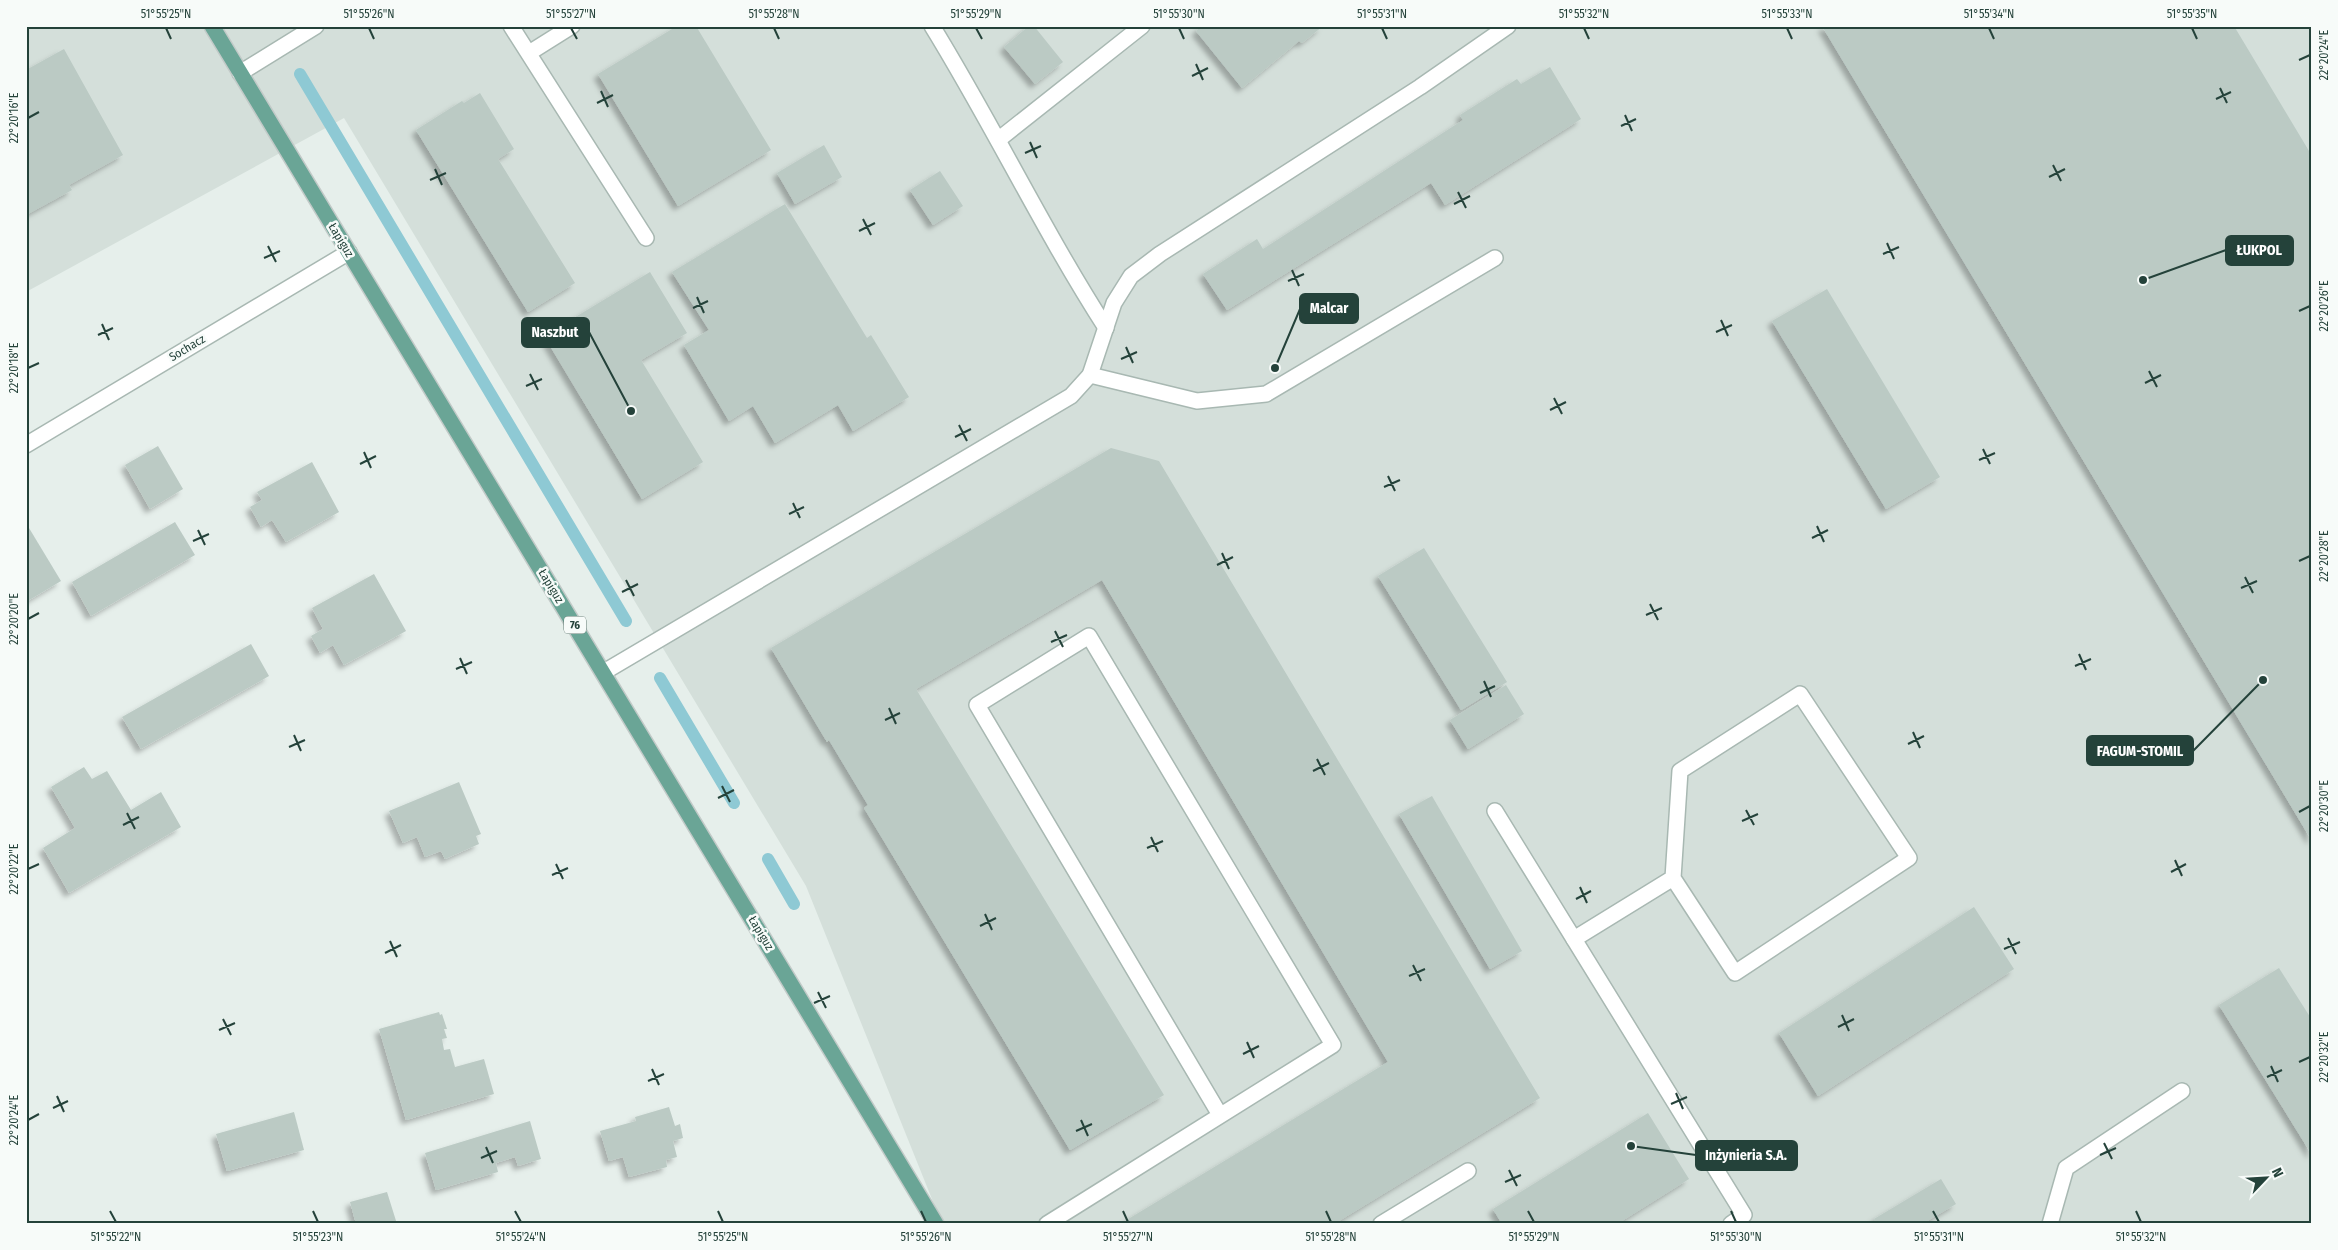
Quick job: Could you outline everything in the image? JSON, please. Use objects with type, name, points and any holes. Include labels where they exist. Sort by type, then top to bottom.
[{"type":"main road","name":"Łapiguz","points":[[212,26],[936,1224]]},
{"type":"street","points":[[240,73],[316,26]]},
{"type":"street","points":[[511,26],[646,238]]},
{"type":"street","points":[[529,53],[572,26]]},
{"type":"street","points":[[932,26],[1075,279],[1106,328]]},
{"type":"street","points":[[998,140],[1142,26]]},
{"type":"street","points":[[604,672],[1070,396],[1090,375],[1114,303],[1131,276],[1160,254],[1420,87],[1508,26]]},
{"type":"street","name":"Sochacz","points":[[26,445],[349,252]]},
{"type":"street","points":[[1090,375],[1197,402],[1266,394],[1495,258]]},
{"type":"street","points":[[1047,1224],[1333,1045],[1089,636],[977,706],[1220,1115]]},
{"type":"street","points":[[1800,694],[1909,858],[1735,973],[1673,878],[1680,771],[1800,694]]},
{"type":"street","points":[[1496,811],[1744,1215],[1731,1224]]},
{"type":"street","points":[[1574,939],[1673,878]]},
{"type":"street","points":[[2050,1224],[2066,1168],[2182,1091]]},
{"type":"street","points":[[1381,1224],[1468,1171]]},
{"type":"shaded area","points":[[26,26],[2312,26],[2312,1224],[942,1224],[806,886],[344,118],[26,292]]},
{"type":"building","points":[[677,26],[696,26],[771,150],[678,206],[598,74]]},
{"type":"building","points":[[1029,26],[1034,26],[1063,62],[1035,84],[1004,47]]},
{"type":"building","points":[[1201,26],[1323,26],[1302,43],[1299,41],[1242,88],[1196,31]]},
{"type":"building","points":[[1822,26],[2234,26],[2312,156],[2312,841]]},
{"type":"building","points":[[64,49],[123,155],[69,185],[72,190],[26,215],[26,70]]},
{"type":"building","points":[[1550,67],[1581,119],[1445,205],[1431,183],[1227,310],[1203,274],[1257,239],[1263,249],[1463,120],[1460,115],[1517,79],[1521,84]]},
{"type":"building","points":[[480,93],[514,149],[498,159],[575,283],[528,312],[416,130],[462,101],[464,103]]},
{"type":"building","points":[[824,145],[842,177],[795,204],[777,173]]},
{"type":"building","points":[[940,171],[963,206],[933,225],[910,190]]},
{"type":"building","points":[[785,204],[867,338],[871,335],[909,397],[853,431],[838,405],[775,443],[753,406],[729,421],[684,345],[709,330],[672,272]]},
{"type":"building","points":[[650,272],[687,333],[641,360],[703,462],[642,499],[544,336]]},
{"type":"building","points":[[1827,289],[1940,477],[1886,509],[1772,321]]},
{"type":"building","points":[[158,446],[183,489],[150,509],[125,465]]},
{"type":"building","points":[[1111,448],[1159,461],[1540,1098],[1334,1224],[1120,1224],[1388,1062],[1102,580],[916,689],[1164,1095],[1070,1150],[864,808],[868,805],[829,740],[827,742],[771,648]]},
{"type":"building","points":[[312,462],[339,512],[286,542],[272,520],[261,527],[250,507],[262,500],[257,492]]},
{"type":"building","points":[[175,522],[195,555],[91,616],[72,582]]},
{"type":"building","points":[[26,523],[61,581],[26,602]]},
{"type":"building","points":[[1424,548],[1507,682],[1461,710],[1378,576]]},
{"type":"building","points":[[374,574],[406,631],[344,665],[333,645],[320,653],[311,636],[323,629],[312,608]]},
{"type":"building","points":[[251,644],[269,676],[141,749],[122,717]]},
{"type":"building","points":[[1506,685],[1524,714],[1468,749],[1450,720]]},
{"type":"building","points":[[84,767],[92,779],[107,771],[131,810],[161,792],[181,827],[69,893],[43,848],[75,828],[51,787]]},
{"type":"building","points":[[459,782],[481,834],[476,836],[479,844],[445,859],[441,851],[425,857],[417,837],[403,843],[389,811]]},
{"type":"building","points":[[1432,796],[1522,951],[1490,969],[1399,814]]},
{"type":"building","points":[[1974,907],[2014,969],[1818,1096],[1779,1033]]},
{"type":"building","points":[[2279,968],[2312,1020],[2312,1155],[2219,1005]]},
{"type":"building","points":[[439,1012],[440,1015],[442,1014],[447,1029],[444,1029],[447,1038],[442,1039],[444,1050],[450,1049],[455,1067],[484,1059],[494,1094],[406,1120],[379,1029]]},
{"type":"building","points":[[669,1107],[675,1126],[680,1124],[683,1138],[673,1141],[677,1157],[666,1160],[667,1167],[629,1177],[623,1157],[609,1161],[600,1131],[636,1121],[635,1117]]},
{"type":"building","points":[[294,1112],[304,1150],[227,1171],[216,1134]]},
{"type":"building","points":[[1648,1113],[1689,1179],[1617,1224],[1502,1224],[1493,1209]]},
{"type":"building","points":[[530,1121],[541,1159],[518,1166],[515,1157],[496,1163],[498,1172],[436,1190],[425,1153]]},
{"type":"building","points":[[1941,1179],[1956,1204],[1922,1224],[1878,1224],[1874,1219]]},
{"type":"building","points":[[387,1192],[397,1224],[356,1224],[350,1202]]},
{"type":"waterway","points":[[300,74],[626,621]]},
{"type":"waterway","points":[[660,678],[734,803]]},
{"type":"waterway","points":[[768,859],[794,904]]},
{"type":"place","name":"ŁUKPOL","points":[[2143,280]]},
{"type":"place","name":"Malcar","points":[[1275,368]]},
{"type":"place","name":"Naszbut","points":[[631,411]]},
{"type":"place","name":"FAGUM-STOMIL","points":[[2263,680]]},
{"type":"place","name":"Inżynieria S.A.","points":[[1631,1146]]}]
